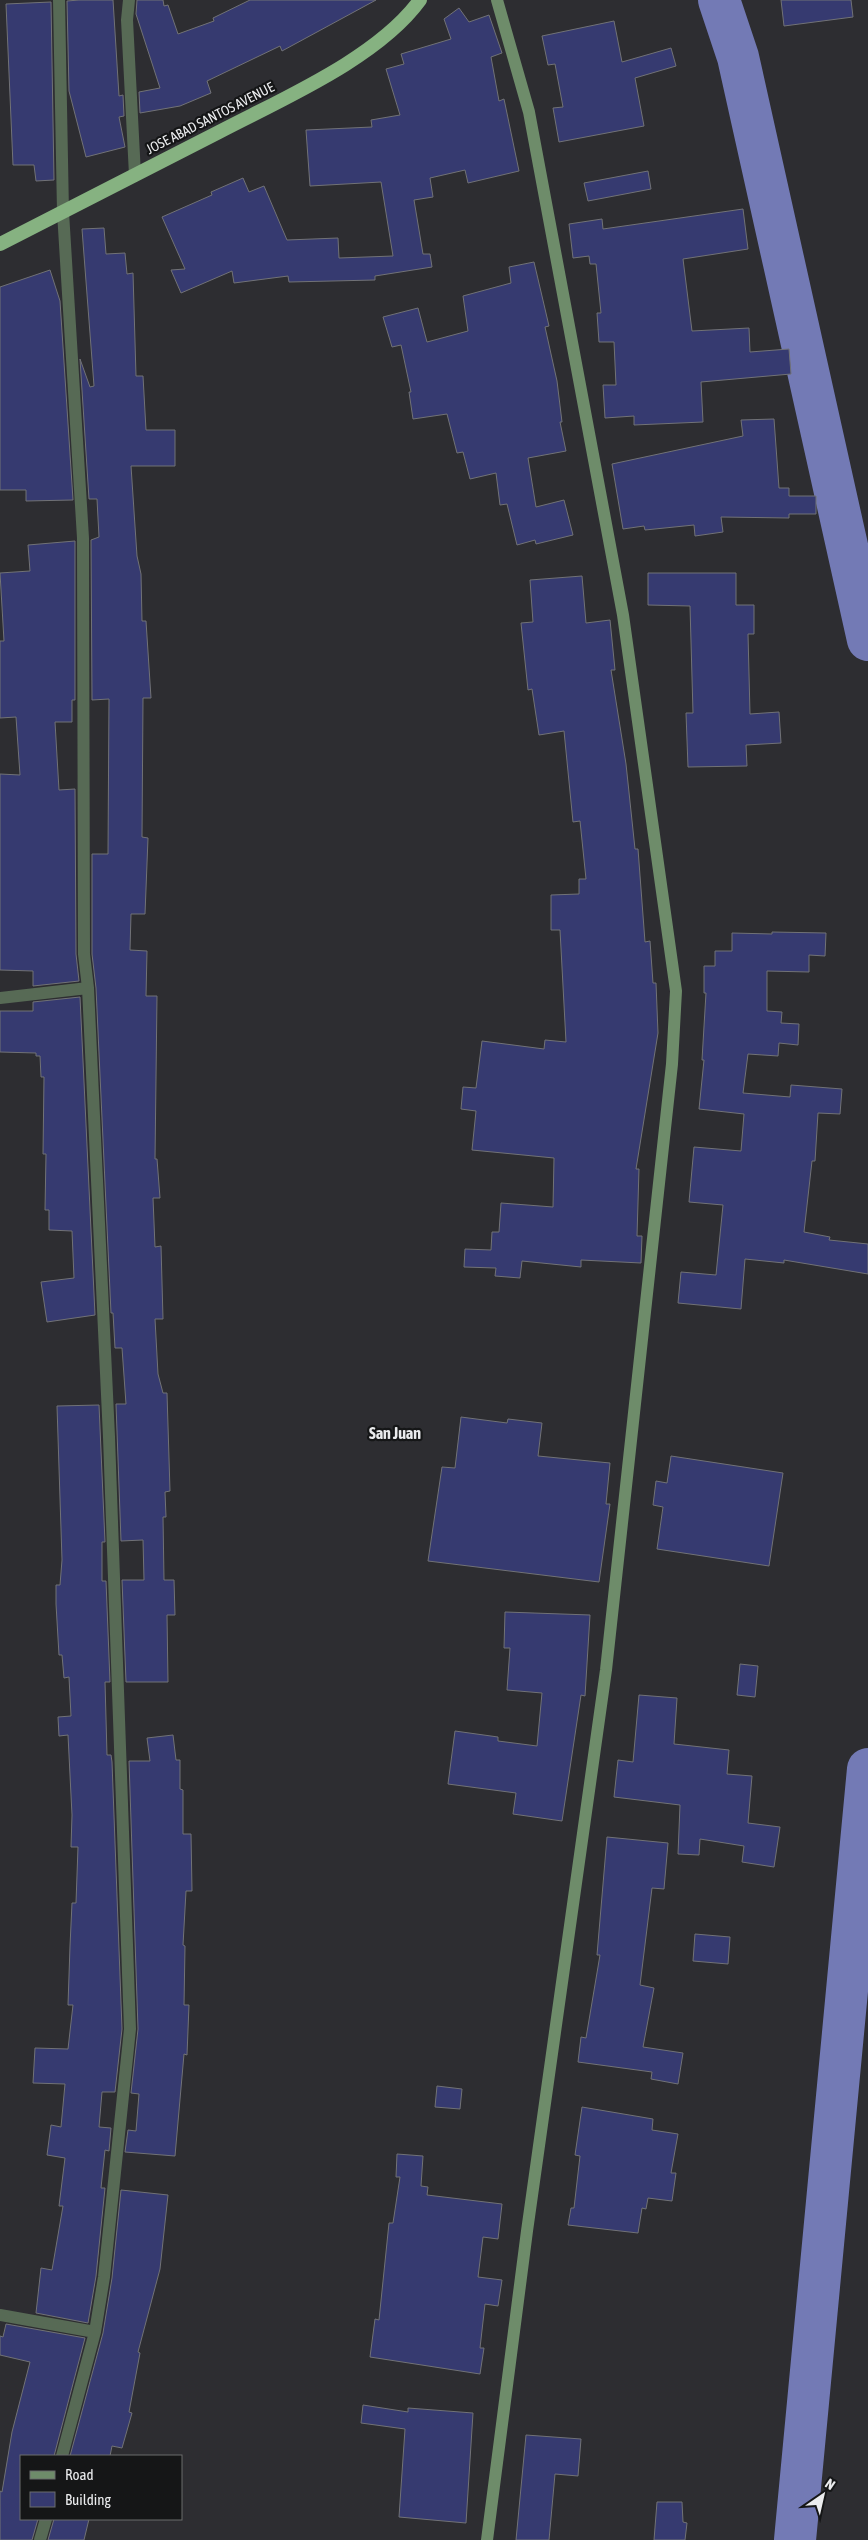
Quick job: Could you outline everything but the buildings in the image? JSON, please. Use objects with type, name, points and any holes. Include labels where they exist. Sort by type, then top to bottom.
[{"type":"highway","name":"JOSE ABAD SANTOS AVENUE","points":[[0,244],[269,106],[352,59],[410,14],[420,0]]},
{"type":"main road","points":[[487,2540],[527,2231],[606,1670],[671,1074],[676,991],[623,615],[529,112],[497,0]]},
{"type":"street","points":[[58,0],[63,212],[83,538],[84,944],[88,988],[110,1467],[130,2029],[104,2276],[95,2332],[62,2455]]},
{"type":"street","points":[[129,0],[127,20],[135,175]]},
{"type":"street","points":[[0,998],[88,988]]},
{"type":"street","points":[[0,2315],[95,2332]]},
{"type":"street","points":[[40,2540],[46,2520]]},
{"type":"waterway","points":[[719,0],[738,57],[868,640]]},
{"type":"waterway","points":[[795,2540],[868,1769]]},
{"type":"district","name":"San Juan","points":[[395,1433]]}]
